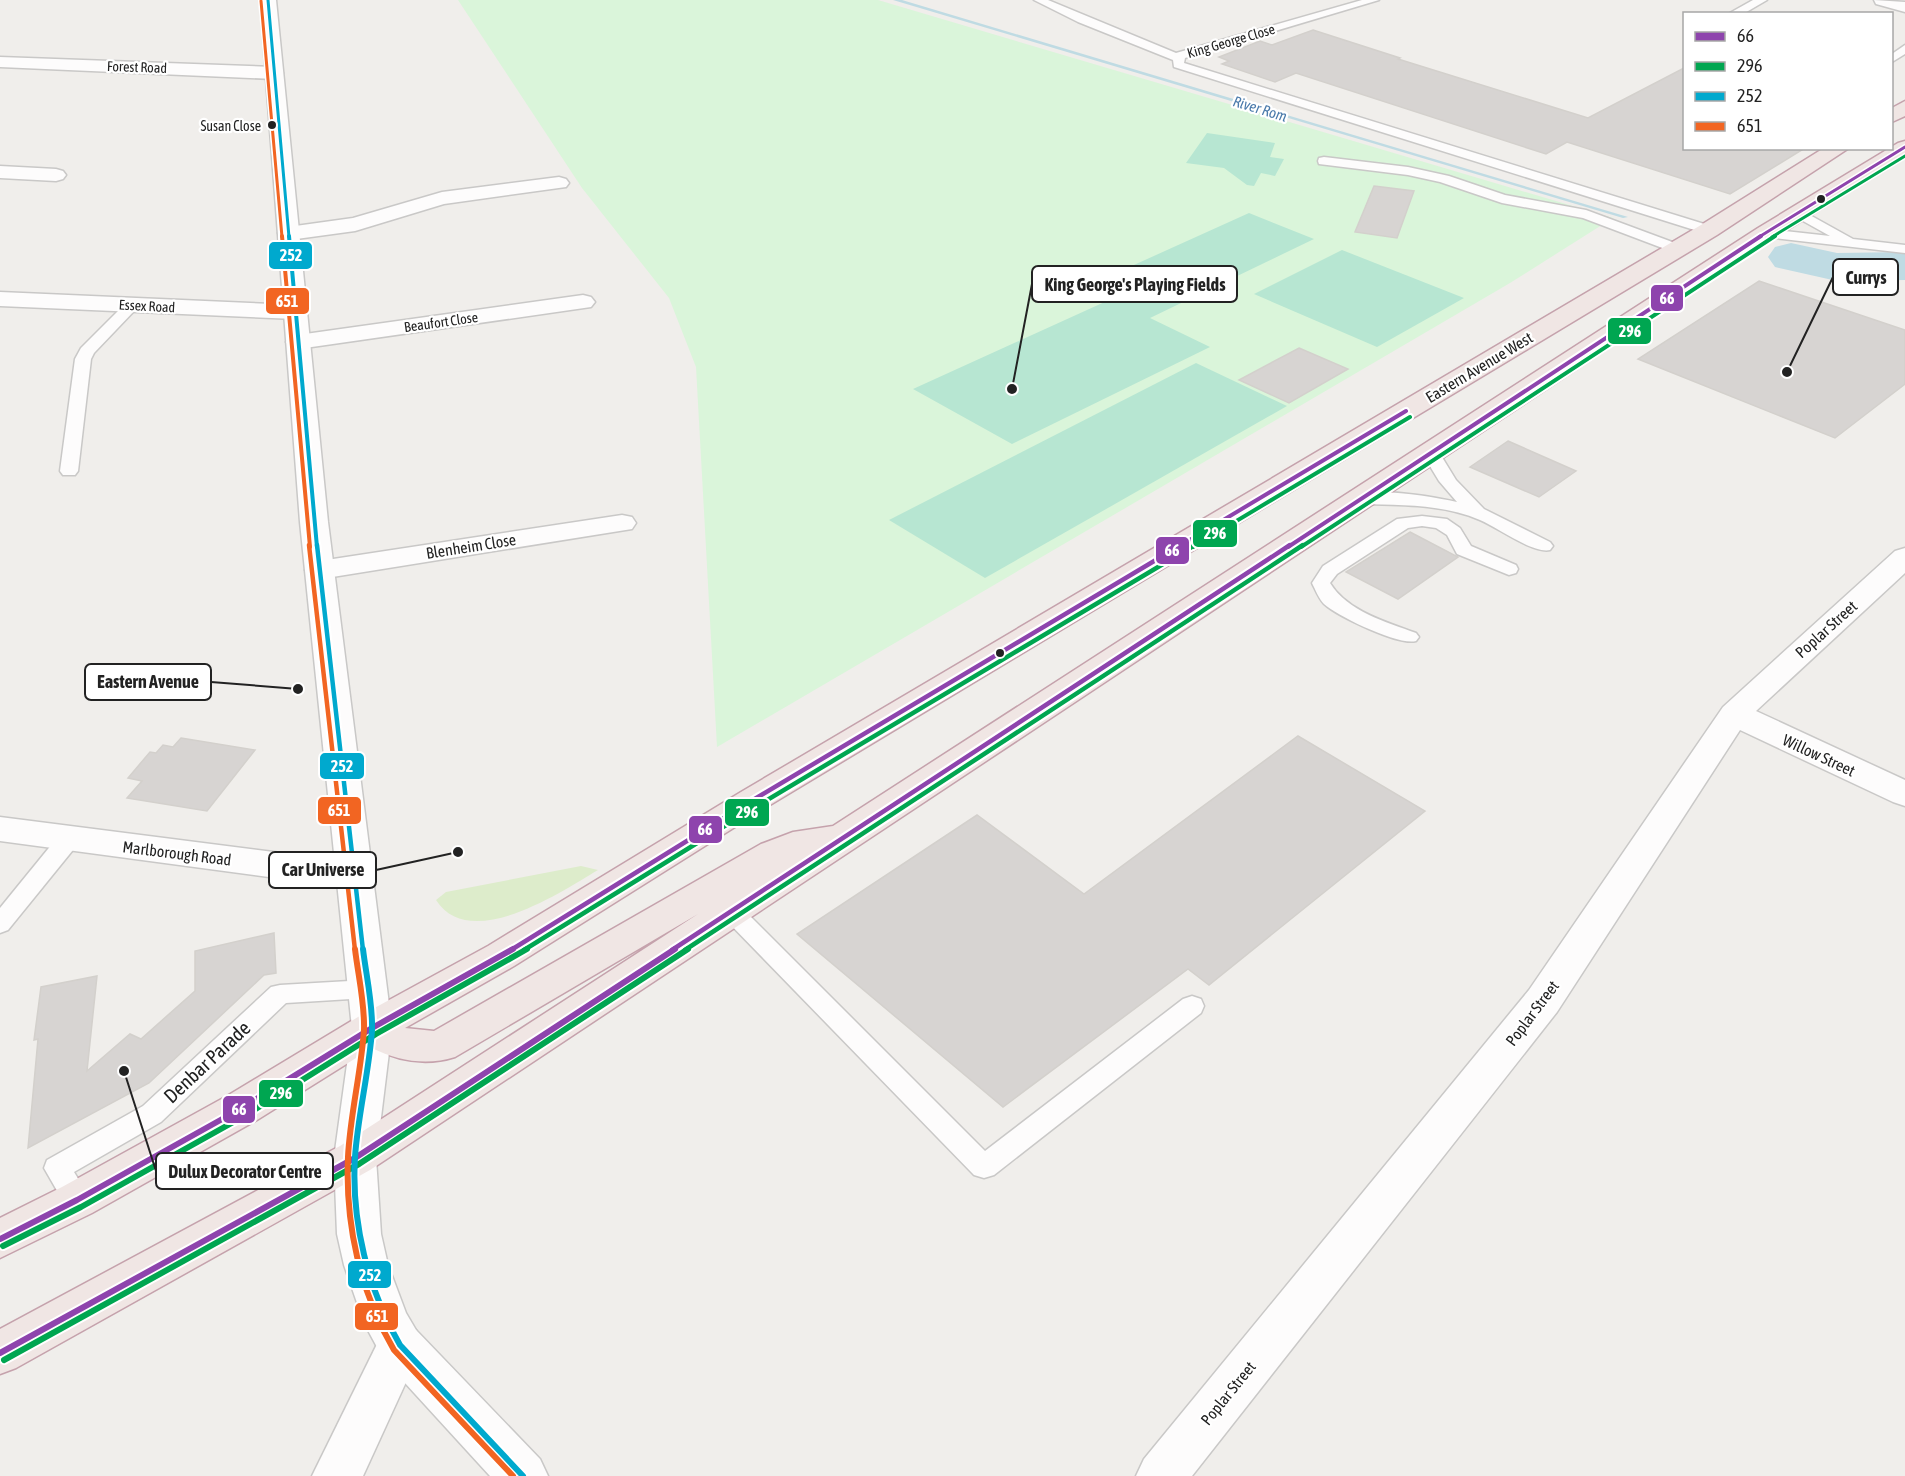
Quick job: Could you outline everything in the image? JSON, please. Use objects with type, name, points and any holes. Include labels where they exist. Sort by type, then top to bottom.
[{"type":"highway","points":[[0,1353],[356,1158],[1766,233],[1905,147]]},
{"type":"highway","name":"Eastern Avenue West","points":[[0,1239],[77,1200],[242,1108],[369,1009],[501,956],[764,794],[1678,249],[1836,150]]},
{"type":"highway","points":[[369,1009],[391,1041],[422,1048],[441,1046],[774,853],[794,844],[846,838]]},
{"type":"street","points":[[268,0],[320,570],[369,1009],[356,1158],[359,1234],[366,1265],[387,1323],[400,1345],[523,1476]]},
{"type":"street","points":[[1882,0],[1905,7]]},
{"type":"street","name":"Forest Road","points":[[0,62],[273,73]]},
{"type":"street","points":[[0,172],[56,175]]},
{"type":"street","points":[[289,233],[355,224],[442,198],[532,193],[559,183]]},
{"type":"street","name":"Essex Road","points":[[0,299],[295,312]]},
{"type":"street","name":"Beaufort Close","points":[[298,342],[583,302]]},
{"type":"street","name":"Blenheim Close","points":[[320,570],[622,523]]},
{"type":"street","name":"Poplar Street","points":[[1161,1476],[1543,1001],[1734,714],[1905,557]]},
{"type":"street","name":"Willow Street","points":[[1734,714],[1905,794]]},
{"type":"street","name":"Marlborough Road","points":[[0,829],[313,870],[353,862]]},
{"type":"street","points":[[337,1476],[400,1345]]},
{"type":"lane","points":[[1039,0],[1082,20],[1180,59]]},
{"type":"lane","name":"King George Close","points":[[1374,0],[1180,56],[1178,65],[1709,230]]},
{"type":"lane","points":[[1737,12],[1762,0]]},
{"type":"lane","points":[[1893,58],[1905,48]]},
{"type":"lane","points":[[1324,160],[1408,171],[1444,179],[1502,199],[1586,214],[1620,225],[1678,249]]},
{"type":"lane","points":[[1800,213],[1853,244]]},
{"type":"lane","points":[[1766,233],[1905,249]]},
{"type":"lane","points":[[69,471],[83,359],[87,351],[132,305]]},
{"type":"lane","points":[[1431,453],[1442,476],[1455,492],[1483,515],[1544,546]]},
{"type":"lane","points":[[1361,499],[1429,502],[1483,515]]},
{"type":"lane","points":[[1409,637],[1373,624],[1331,600],[1321,583],[1330,570],[1403,523],[1422,521],[1441,523],[1454,532],[1464,550],[1509,569]]},
{"type":"lane","points":[[0,924],[69,839]]},
{"type":"lane","points":[[732,912],[984,1167],[1192,1006]]},
{"type":"lane","name":"Denbar Parade","points":[[77,1200],[57,1167],[152,1114],[280,994],[369,1009]]},
{"type":"green space","points":[[458,0],[878,0],[1613,218],[1510,283],[717,747],[696,367],[669,298],[582,188]]},
{"type":"green space","points":[[1207,133],[1275,143],[1270,157],[1284,159],[1275,176],[1261,173],[1254,186],[1247,185],[1224,168],[1186,163]]},
{"type":"green space","points":[[1249,213],[1314,239],[1150,318],[1210,347],[1012,444],[913,389],[1109,300],[1083,288]]},
{"type":"green space","points":[[1342,250],[1464,298],[1377,347],[1254,294]]},
{"type":"green space","points":[[1196,363],[1287,406],[985,578],[889,520]]},
{"type":"green space","points":[[581,866],[598,870],[539,903],[492,920],[470,921],[451,915],[436,900],[446,892]]},
{"type":"building","points":[[1313,30],[1588,118],[1683,69],[1683,150],[1802,150],[1730,194],[1567,142],[1546,154],[1296,73],[1275,82],[1222,64],[1229,61],[1219,57],[1260,41],[1272,45]]},
{"type":"building","points":[[1374,186],[1414,191],[1397,238],[1355,232]]},
{"type":"building","points":[[1759,281],[1905,330],[1905,384],[1835,438],[1638,359]]},
{"type":"building","points":[[1299,348],[1348,369],[1289,403],[1239,380]]},
{"type":"building","points":[[1508,441],[1576,471],[1539,497],[1470,467]]},
{"type":"building","points":[[1410,532],[1458,557],[1398,599],[1346,572]]},
{"type":"building","points":[[1298,736],[1425,811],[1209,985],[1188,969],[1003,1107],[797,934],[977,815],[1084,894]]},
{"type":"building","points":[[181,738],[255,750],[207,811],[127,798],[142,781],[128,778],[150,752],[156,753],[163,745],[173,747]]},
{"type":"building","points":[[274,933],[276,973],[264,975],[149,1083],[28,1148],[38,1039],[34,1040],[41,987],[97,976],[87,1071],[130,1034],[141,1039],[195,991],[195,951]]},
{"type":"waterway","name":"River Rom","points":[[896,0],[1625,217]]},
{"type":"waterway","name":"River Rom","points":[[1791,257],[1837,267],[1905,266]]},
{"type":"transit line","name":"252","points":[[268,0],[314,522],[372,1028],[355,1158],[359,1234],[366,1265],[387,1323],[400,1345],[523,1476]]},
{"type":"transit line","name":"651","points":[[261,1],[307,523],[364,1028],[348,1158],[352,1235],[359,1268],[380,1326],[394,1350],[513,1476]]},
{"type":"transit line","name":"66","points":[[0,1353],[355,1158],[1766,233],[1905,147]]},
{"type":"transit line","name":"296","points":[[4,1360],[359,1164],[1770,239],[1905,156]]},
{"type":"transit line","name":"66","points":[[0,1239],[77,1200],[242,1108],[372,1028],[501,956],[753,800],[1406,411]]},
{"type":"transit line","name":"296","points":[[3,1246],[81,1207],[246,1115],[376,1034],[505,962],[757,806],[1410,417]]},
{"type":"place","name":"Susan Close","points":[[272,125]]},
{"type":"place","name":"Currys","points":[[1787,372]]},
{"type":"place","name":"King George's Playing Fields","points":[[1012,389]]},
{"type":"place","name":"Eastern Avenue","points":[[298,689]]},
{"type":"place","name":"Car Universe","points":[[458,852]]},
{"type":"place","name":"Dulux Decorator Centre","points":[[124,1071]]}]
